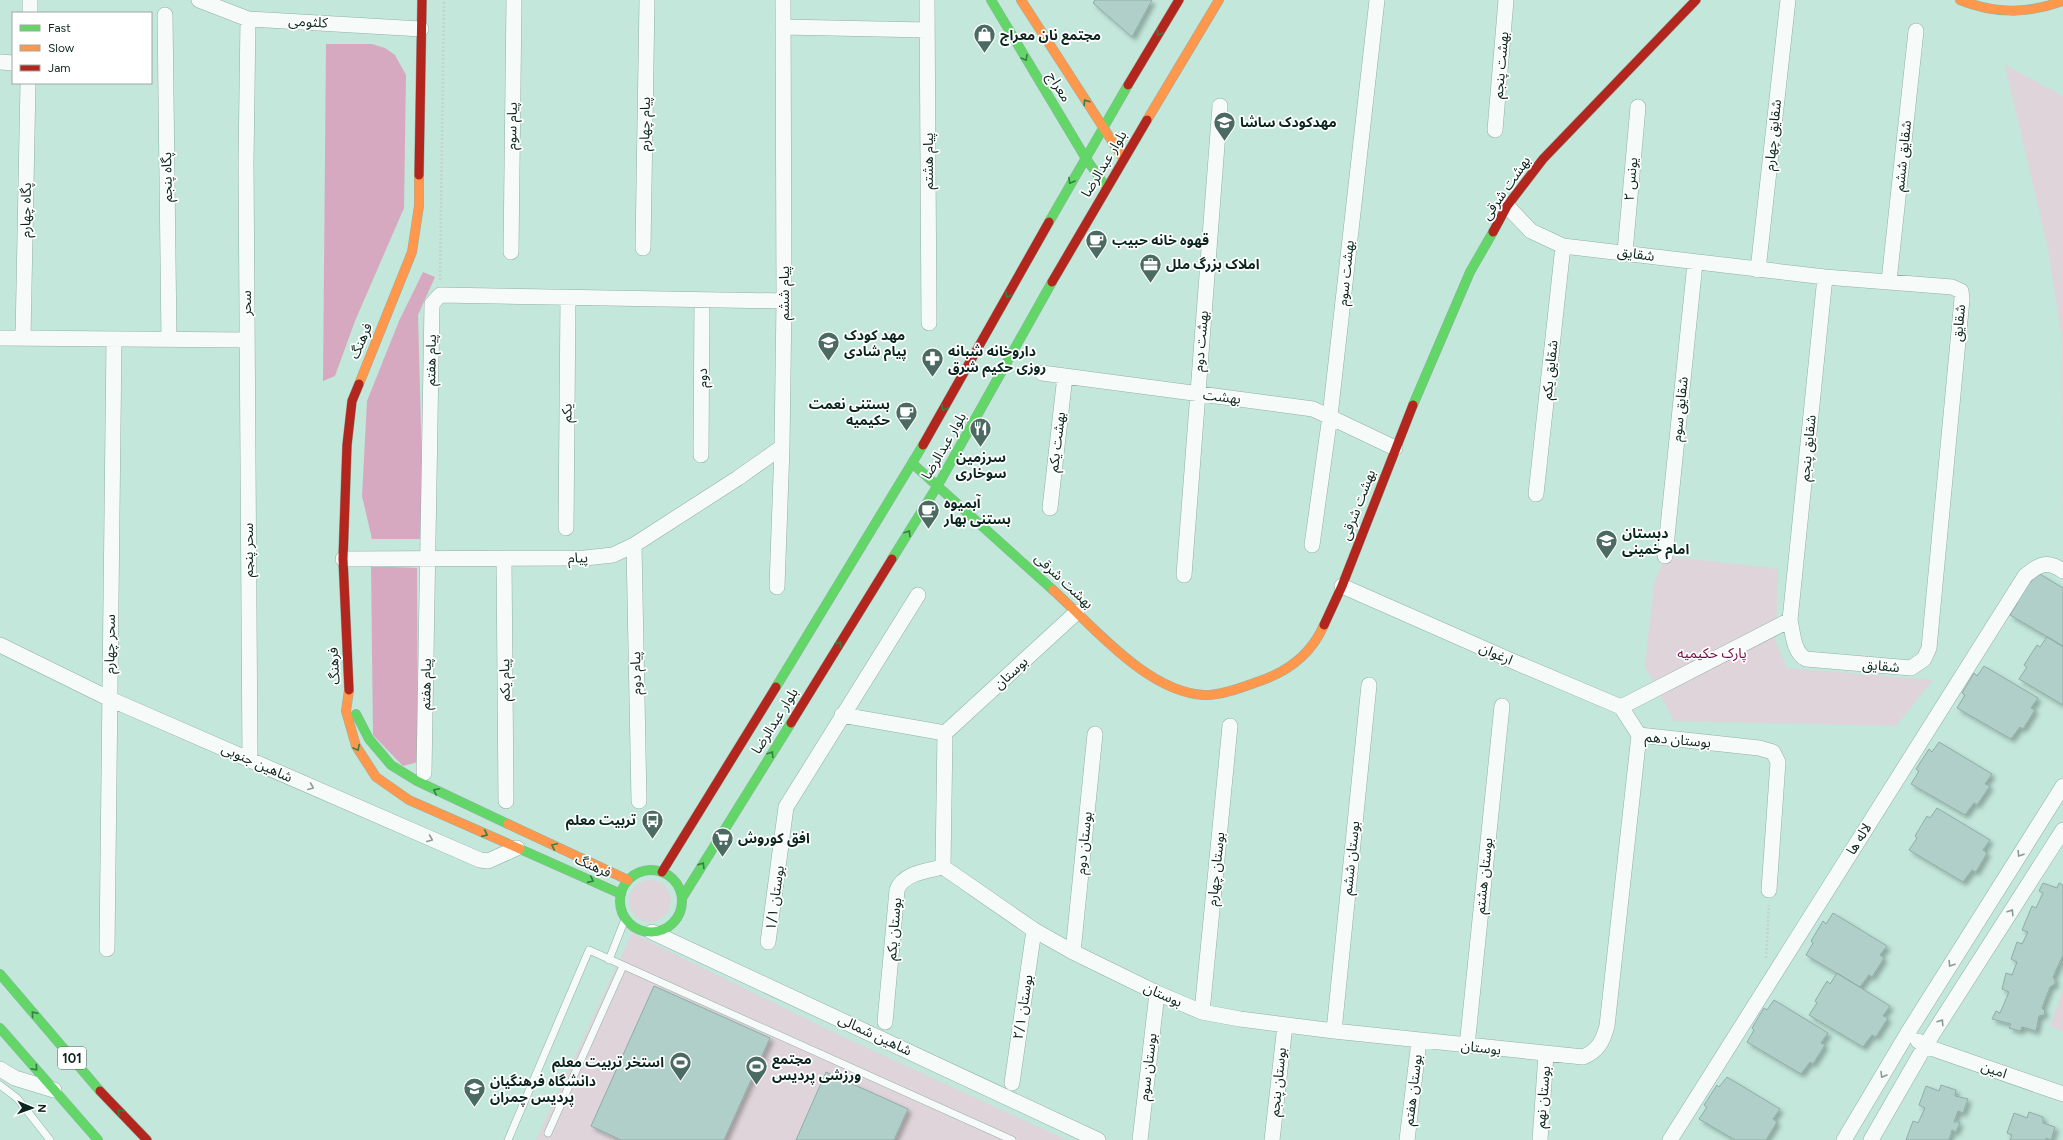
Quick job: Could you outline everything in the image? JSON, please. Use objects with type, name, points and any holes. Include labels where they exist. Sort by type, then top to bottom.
[{"type":"main road","name":"فرهنگ","points":[[422,0],[419,206],[412,252],[402,280],[371,350],[352,401],[347,445],[343,559],[349,696],[346,711],[356,746],[376,777],[409,800],[621,894]]},
{"type":"main road","name":"معراج","points":[[991,0],[1085,157],[1106,187]]},
{"type":"main road","name":"معراج","points":[[1021,0],[1123,158]]},
{"type":"main road","name":"بلوار عبدالرضا","points":[[662,872],[913,464],[1102,127],[1179,0]]},
{"type":"main road","name":"بلوار عبدالرضا","points":[[682,898],[938,485],[1106,187],[1219,0]]},
{"type":"main road","name":"بهشت شرقی","points":[[913,464],[1077,612],[1129,662],[1174,688],[1205,695],[1236,689],[1272,677],[1302,660],[1322,633],[1342,586],[1394,448],[1470,272],[1506,206],[1543,159],[1696,0]]},
{"type":"main road","points":[[1960,0],[1977,8],[2012,12],[2044,9],[2063,1]]},
{"type":"main road","name":"فرهنگ","points":[[349,696],[369,739],[391,765],[449,798],[628,880]]},
{"type":"main road","points":[[644,870],[662,872],[676,882],[682,898],[681,908],[677,918],[662,930],[652,932],[642,931],[632,926],[625,919],[620,902],[621,894],[628,880],[635,874],[644,870]]},
{"type":"main road","name":"101","points":[[0,974],[111,1103],[147,1140]]},
{"type":"main road","name":"101","points":[[0,1028],[98,1140]]},
{"type":"street","points":[[30,0],[30,12]]},
{"type":"street","name":"کلثومی","points":[[199,0],[248,19],[421,28]]},
{"type":"street","name":"پیام سوم","points":[[511,252],[514,0]]},
{"type":"street","name":"پیام چهارم","points":[[643,248],[647,0]]},
{"type":"street","name":"پیام ششم","points":[[777,587],[782,447],[784,301],[783,0]]},
{"type":"street","name":"پیام هشتم","points":[[927,0],[928,322]]},
{"type":"street","name":"بهشت سوم","points":[[1312,545],[1330,416],[1377,0]]},
{"type":"street","name":"بهشت پنجم","points":[[1495,130],[1506,0]]},
{"type":"street","name":"شقایق چهارم","points":[[1758,270],[1788,0]]},
{"type":"street","name":"پگاه پنجم","points":[[165,15],[169,339]]},
{"type":"street","name":"سحر","points":[[246,340],[248,19]]},
{"type":"street","points":[[783,27],[928,30]]},
{"type":"street","name":"شقایق ششم","points":[[1889,281],[1916,31]]},
{"type":"street","points":[[0,62],[12,63]]},
{"type":"street","name":"پگاه چهارم","points":[[23,338],[28,84]]},
{"type":"street","name":"بهشت دوم","points":[[1184,575],[1220,106]]},
{"type":"street","name":"یونس ۲","points":[[1625,252],[1638,106]]},
{"type":"street","name":"شقایق","points":[[1506,206],[1531,231],[1564,246],[1625,252],[1695,263],[1758,270],[1952,287],[1961,291],[1962,299],[1929,648],[1924,659],[1911,668],[1806,659],[1798,653],[1790,620]]},
{"type":"street","name":"شقایق یکم","points":[[1536,494],[1564,246]]},
{"type":"street","name":"شقایق سوم","points":[[1665,556],[1695,263]]},
{"type":"street","name":"شقایق پنجم","points":[[1790,620],[1825,277]]},
{"type":"street","points":[[440,294],[568,298],[784,301]]},
{"type":"street","name":"پیام هفتم","points":[[424,773],[429,560],[432,304],[440,294]]},
{"type":"street","name":"یکم","points":[[566,528],[568,298]]},
{"type":"street","name":"دوم","points":[[701,455],[702,300]]},
{"type":"street","points":[[0,338],[246,340]]},
{"type":"street","name":"سحر چهارم","points":[[107,949],[114,339]]},
{"type":"street","name":"سحر پنجم","points":[[246,340],[250,760]]},
{"type":"street","name":"بهشت","points":[[1042,372],[1313,409],[1394,448]]},
{"type":"street","name":"بهشت یکم","points":[[1050,508],[1065,376]]},
{"type":"street","name":"پیام","points":[[343,559],[429,560],[585,558],[613,554],[634,544],[738,478],[782,447]]},
{"type":"street","name":"پیام دوم","points":[[634,544],[639,801]]},
{"type":"street","name":"پیام یکم","points":[[504,558],[506,801]]},
{"type":"street","name":"لاله ها","points":[[1670,1140],[2025,576],[2037,566],[2053,564],[2063,571]]},
{"type":"street","name":"ارغوان","points":[[1342,586],[1621,707]]},
{"type":"street","name":"بوستان ۱/۱","points":[[768,942],[786,807],[918,595]]},
{"type":"street","name":"بوستان","points":[[945,733],[1077,612]]},
{"type":"street","points":[[1639,735],[1621,707],[1790,620]]},
{"type":"street","name":"شاهین جنوبی","points":[[0,645],[110,699],[480,860],[488,861],[517,848]]},
{"type":"street","name":"بوستان ششم","points":[[1334,1031],[1369,685]]},
{"type":"street","name":"بوستان هشتم","points":[[1466,1046],[1502,706]]},
{"type":"street","points":[[842,715],[945,733],[943,867]]},
{"type":"street","name":"بوستان چهارم","points":[[1202,1012],[1230,726]]},
{"type":"street","name":"بوستان دوم","points":[[1073,952],[1095,734]]},
{"type":"street","name":"بوستان دهم","points":[[1546,1054],[1583,1057],[1592,1053],[1604,1036],[1639,735],[1759,748],[1773,752],[1778,762],[1770,890]]},
{"type":"street","points":[[1844,1140],[1907,1034],[2063,786]]},
{"type":"street","points":[[2036,829],[2058,848]]},
{"type":"street","points":[[1871,1140],[1925,1046],[2058,848],[2063,830]]},
{"type":"street","name":"بوستان","points":[[943,867],[1034,930],[1073,952],[1157,993],[1202,1012],[1284,1025],[1546,1054]]},
{"type":"street","name":"بوستان یکم","points":[[885,1022],[897,890],[900,883],[906,878],[943,867]]},
{"type":"street","name":"بوستان ۲/۱","points":[[1012,1083],[1034,930]]},
{"type":"street","name":"شاهین شمالی","points":[[652,932],[1098,1140]]},
{"type":"street","name":"بوستان سوم","points":[[1140,1140],[1157,993]]},
{"type":"street","name":"بوستان پنجم","points":[[1272,1140],[1284,1025]]},
{"type":"street","name":"امین","points":[[1907,1034],[1925,1046],[2063,1094]]},
{"type":"street","name":"بوستان هفتم","points":[[1407,1140],[1419,1041]]},
{"type":"street","name":"بوستان نهم","points":[[1540,1140],[1546,1054]]},
{"type":"street","points":[[0,1069],[15,1078],[54,1090]]},
{"type":"lane","points":[[609,960],[625,919]]},
{"type":"lane","points":[[508,1140],[588,950],[1012,1140]]},
{"type":"lane","points":[[548,1133],[623,966]]},
{"type":"lane","points":[[0,1085],[17,1098],[50,1140]]},
{"type":"path","points":[[440,294],[439,227],[444,0]]},
{"type":"path","points":[[1766,960],[1770,890]]},
{"type":"green space","points":[[2005,65],[2063,96],[2063,534],[2062,340],[2048,249]]},
{"type":"green space","name":"پارک حکیمیه","points":[[1665,556],[1778,569],[1776,642],[1787,668],[1933,680],[1896,726],[1674,721],[1645,666],[1654,584]]},
{"type":"green space","points":[[646,880],[654,880],[665,886],[671,897],[671,905],[665,916],[654,922],[646,922],[635,916],[629,905],[629,897],[635,886]]},
{"type":"green space","name":"مجتمع ورزشی پردیس","points":[[632,933],[835,1033],[1067,1140],[536,1140]]},
{"type":"green space","points":[[2063,990],[2063,1031],[2050,1026]]},
{"type":"shaded area","points":[[326,44],[372,44],[385,48],[395,55],[406,75],[404,208],[355,321],[335,376],[323,381]]},
{"type":"shaded area","points":[[423,272],[435,277],[418,315],[424,539],[372,539],[362,496],[367,401],[399,321]]},
{"type":"shaded area","points":[[371,566],[417,568],[418,762],[403,766],[373,735]]},
{"type":"building","points":[[1095,0],[1152,0],[1132,37],[1093,3]]},
{"type":"building","points":[[2038,573],[2063,588],[2063,646],[2010,615],[2018,602],[2015,601],[2028,580],[2030,583]]},
{"type":"building","points":[[2047,637],[2063,647],[2063,705],[2019,679],[2027,667],[2024,665],[2037,645],[2040,647]]},
{"type":"building","points":[[1984,666],[2038,698],[2031,708],[2035,710],[2023,729],[2020,727],[2011,739],[1957,708],[1965,695],[1962,693],[1974,673],[1977,676]]},
{"type":"building","points":[[1939,742],[1992,774],[1985,784],[1990,786],[1977,805],[1974,803],[1965,815],[1911,784],[1919,771],[1916,769],[1929,749],[1932,752]]},
{"type":"building","points":[[1937,808],[1990,840],[1983,850],[1987,853],[1976,872],[1972,870],[1963,882],[1909,850],[1917,838],[1915,836],[1927,816],[1930,818]]},
{"type":"building","points":[[2043,883],[2057,888],[2059,883],[2063,885],[2063,955],[2053,977],[2055,984],[2050,987],[2042,1008],[2045,1011],[2044,1015],[2039,1016],[2036,1031],[2022,1027],[2020,1031],[2009,1028],[2011,1024],[1992,1019],[1996,1011],[2000,1013],[2009,992],[2002,989],[2006,973],[2012,975],[2017,962],[2011,959],[2017,942],[2022,944],[2028,932],[2022,930],[2032,906],[2036,908],[2043,893],[2039,891]]},
{"type":"building","points":[[1833,913],[1887,946],[1880,955],[1884,958],[1872,977],[1869,975],[1860,987],[1806,955],[1813,943],[1811,941],[1823,921],[1826,924]]},
{"type":"building","points":[[1837,973],[1890,1006],[1883,1016],[1888,1018],[1876,1037],[1872,1035],[1863,1047],[1809,1015],[1817,1003],[1815,1001],[1827,981],[1830,984]]},
{"type":"building","name":"استخر تربیت معلم","points":[[654,986],[770,1038],[724,1140],[621,1140],[591,1126]]},
{"type":"building","points":[[1774,1000],[1828,1033],[1821,1043],[1825,1045],[1813,1064],[1810,1062],[1801,1074],[1747,1042],[1754,1030],[1752,1028],[1764,1008],[1767,1010]]},
{"type":"building","points":[[826,1072],[908,1109],[894,1140],[796,1140]]},
{"type":"building","points":[[1727,1077],[1780,1109],[1773,1119],[1777,1122],[1766,1140],[1735,1140],[1699,1119],[1707,1107],[1704,1105],[1717,1085],[1719,1087]]},
{"type":"building","points":[[1941,1085],[1956,1090],[1955,1096],[1968,1099],[1963,1113],[1958,1111],[1954,1122],[1960,1122],[1956,1132],[1952,1130],[1949,1140],[1906,1140],[1913,1121],[1918,1123],[1925,1108],[1919,1105],[1926,1086],[1939,1091]]},
{"type":"building","points":[[2029,1112],[2043,1117],[2043,1123],[2055,1127],[2051,1140],[2046,1138],[2046,1140],[2010,1140],[2012,1135],[2007,1133],[2014,1113],[2027,1118]]},
{"type":"traffic: fast","points":[[991,0],[1085,157],[1106,187]]},
{"type":"traffic: fast","points":[[1049,222],[1128,85]]},
{"type":"traffic: fast","points":[[1413,405],[1470,272],[1493,232]]},
{"type":"traffic: fast","points":[[892,559],[938,485],[1052,282]]},
{"type":"traffic: fast","points":[[776,687],[923,445]]},
{"type":"traffic: fast","points":[[913,464],[1053,590]]},
{"type":"traffic: fast","points":[[356,714],[369,739],[391,765],[417,781],[508,824]]},
{"type":"traffic: fast","points":[[682,898],[791,723]]},
{"type":"traffic: fast","points":[[520,849],[621,894]]},
{"type":"traffic: fast","points":[[651,870],[663,872],[673,879],[680,889],[682,901],[680,913],[673,923],[663,930],[651,932],[639,930],[629,923],[622,913],[620,901],[622,889],[629,879],[639,872],[651,870]]},
{"type":"traffic: fast","points":[[0,974],[100,1091]]},
{"type":"traffic: fast","points":[[0,1028],[98,1140]]},
{"type":"traffic: slow","points":[[1021,0],[1123,158]]},
{"type":"traffic: slow","points":[[1147,120],[1219,0]]},
{"type":"traffic: slow","points":[[1960,0],[1986,8],[2011,11],[2037,8],[2063,1]]},
{"type":"traffic: slow","points":[[359,384],[412,252],[419,206],[419,175]]},
{"type":"traffic: slow","points":[[1053,590],[1103,638],[1142,670],[1162,682],[1183,691],[1204,695],[1224,693],[1238,689],[1279,673],[1305,654],[1319,636],[1324,625]]},
{"type":"traffic: slow","points":[[349,690],[346,711],[356,746],[376,777],[409,800],[520,849]]},
{"type":"traffic: slow","points":[[508,824],[628,880]]},
{"type":"traffic: jam","points":[[419,175],[422,0]]},
{"type":"traffic: jam","points":[[1128,85],[1179,0]]},
{"type":"traffic: jam","points":[[1493,232],[1507,206],[1543,159],[1696,0]]},
{"type":"traffic: jam","points":[[1052,282],[1147,120]]},
{"type":"traffic: jam","points":[[923,445],[1049,222]]},
{"type":"traffic: jam","points":[[349,690],[343,559],[347,445],[352,401],[359,384]]},
{"type":"traffic: jam","points":[[1324,625],[1342,586],[1413,405]]},
{"type":"traffic: jam","points":[[791,723],[892,559]]},
{"type":"traffic: jam","points":[[662,872],[776,687]]},
{"type":"traffic: jam","points":[[100,1091],[147,1140]]},
{"type":"place","name":"مجتمع نان معراج","points":[[984,54]]},
{"type":"place","name":"مهدکودک ساشا","points":[[1225,142]]},
{"type":"place","name":"قهوه خانه حبیب","points":[[1097,260]]},
{"type":"place","name":"املاک بزرگ ملل","points":[[1151,284]]},
{"type":"place","name":"مهد کودک پیام شادی","points":[[828,362]]},
{"type":"place","name":"داروخانه شبانه روزی حکیم شرق","points":[[932,378]]},
{"type":"place","name":"بستنی نعمت حکیمیه","points":[[906,432]]},
{"type":"place","name":"سرزمین سوخاری","points":[[981,448]]},
{"type":"place","name":"آبمیوه بستنی بهار","points":[[929,530]]},
{"type":"place","name":"دبستان امام خمینی","points":[[1607,560]]},
{"type":"place","name":"تربیت معلم","points":[[652,840]]},
{"type":"place","name":"افق کوروش","points":[[723,858]]},
{"type":"place","name":"استخر تربیت معلم","points":[[680,1082]]},
{"type":"place","name":"مجتمع ورزشی پردیس","points":[[756,1086]]},
{"type":"place","name":"دانشگاه فرهنگیان پردیس چمران","points":[[475,1108]]}]
